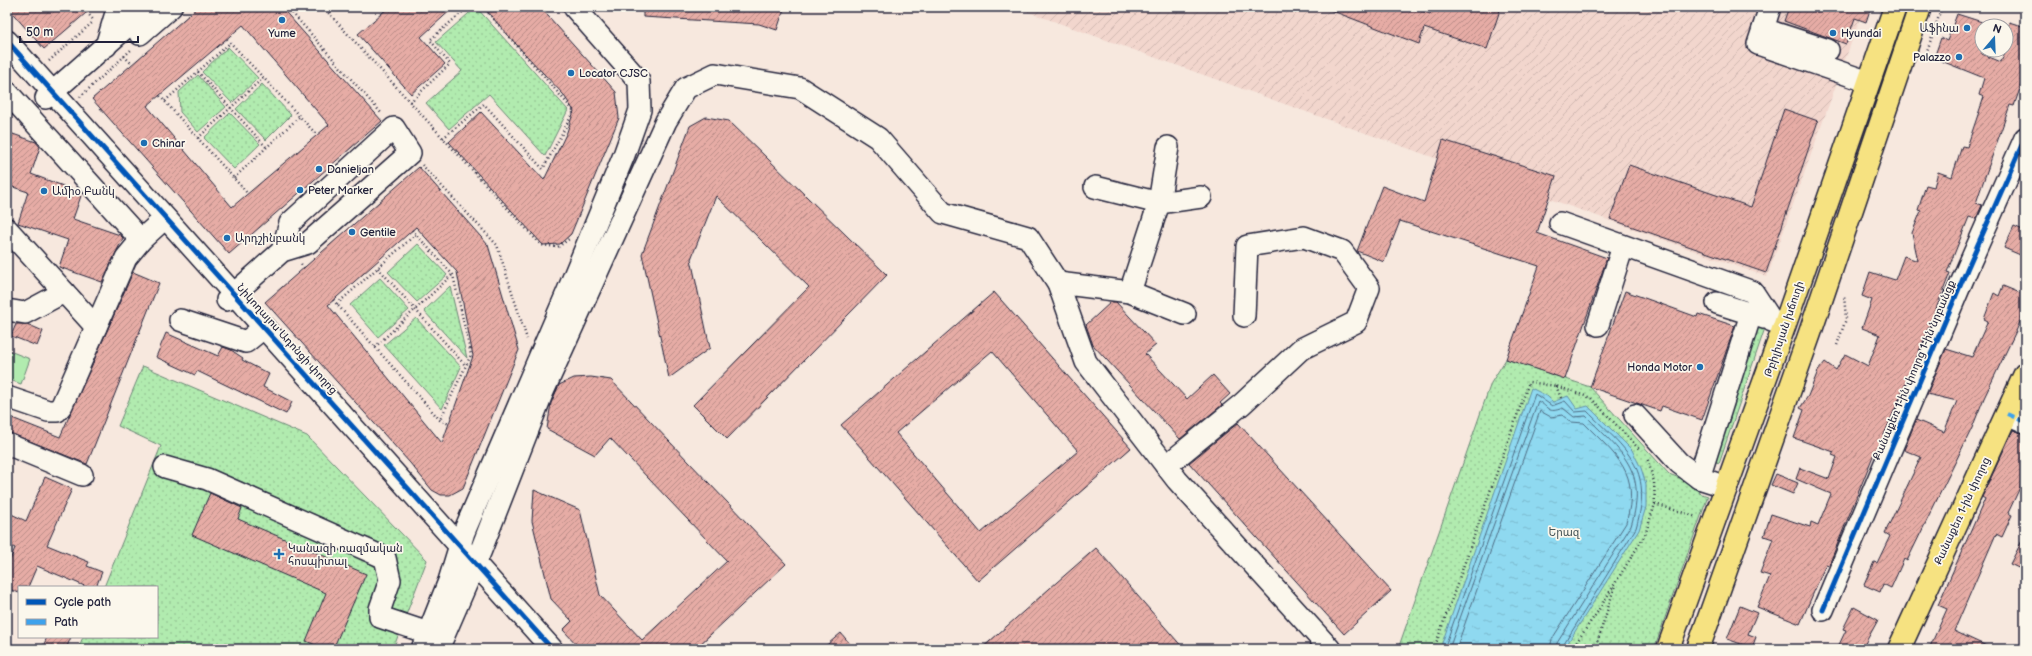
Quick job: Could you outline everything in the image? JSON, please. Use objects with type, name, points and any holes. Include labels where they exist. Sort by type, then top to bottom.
[{"type":"main road","name":"Թբիլիսյան խճուղի","points":[[1668,649],[1730,479],[1779,323],[1869,82],[1895,7]]},
{"type":"main road","points":[[1698,649],[1810,333],[1920,7]]},
{"type":"main road","points":[[1779,323],[1810,333]]},
{"type":"main road","name":"Քանաքեռ 1-ին փողոց","points":[[1899,649],[2016,418],[2025,374]]},
{"type":"street","points":[[105,46],[116,13],[122,7]]},
{"type":"street","points":[[49,95],[149,7]]},
{"type":"street","points":[[105,46],[132,41],[170,7]]},
{"type":"street","points":[[465,560],[568,294],[624,155],[640,110],[639,81],[574,7]]},
{"type":"street","points":[[1770,7],[1758,44],[1869,82]]},
{"type":"street","points":[[1763,28],[1828,50]]},
{"type":"street","name":"Նիկողայոս Ադոնցի փողոց","points":[[7,41],[49,95]]},
{"type":"street","name":"Նիկողայոս Ադոնցի փողոց","points":[[7,53],[49,95],[465,560],[535,649]]},
{"type":"street","points":[[165,466],[207,479],[384,558],[390,580],[380,609],[380,617],[429,644],[449,582],[465,560],[666,121],[686,88],[715,74],[800,88],[878,138],[943,213],[1028,237],[1058,283],[1086,362],[1166,466],[1330,649]]},
{"type":"street","points":[[7,92],[141,240]]},
{"type":"street","points":[[394,128],[410,153],[308,243],[282,251],[290,223],[394,128]]},
{"type":"street","name":"Քանաքեռ 1-ին փողոց 1-ին նրբանցք","points":[[1823,610],[1968,267],[2025,138]]},
{"type":"street","points":[[1130,292],[1159,203],[1168,147]]},
{"type":"street","points":[[1095,187],[1159,203],[1201,197]]},
{"type":"street","points":[[231,298],[330,206]]},
{"type":"street","points":[[7,397],[48,411],[57,411],[62,405],[126,258],[141,240],[161,221]]},
{"type":"street","points":[[1560,223],[1754,292],[1779,323]]},
{"type":"street","points":[[7,229],[96,327]]},
{"type":"street","points":[[1166,466],[1242,404],[1301,349],[1356,322],[1368,288],[1342,251],[1304,236],[1247,246],[1244,316]]},
{"type":"street","points":[[1598,325],[1623,246]]},
{"type":"street","points":[[1058,283],[1130,292],[1185,314]]},
{"type":"street","points":[[7,310],[25,313],[64,292]]},
{"type":"street","name":"Նիկողայոս Ադոնցի փողոց","points":[[231,298],[257,333],[465,560],[552,649]]},
{"type":"street","points":[[1717,303],[1779,323]]},
{"type":"street","points":[[1701,470],[1751,314]]},
{"type":"street","points":[[180,320],[246,342],[257,333]]},
{"type":"street","points":[[1635,415],[1679,463],[1730,479]]},
{"type":"street","points":[[7,444],[82,475]]},
{"type":"path","points":[[287,7],[394,128]]},
{"type":"path","points":[[323,7],[541,245],[558,247],[572,236]]},
{"type":"path","points":[[410,102],[450,64],[430,40],[468,7]]},
{"type":"path","points":[[443,138],[484,104],[543,169],[574,111],[483,7]]},
{"type":"path","points":[[87,12],[94,21]]},
{"type":"path","points":[[48,62],[100,16]]},
{"type":"path","points":[[226,39],[317,135]]},
{"type":"path","points":[[165,101],[230,43]]},
{"type":"path","points":[[80,98],[136,46]]},
{"type":"path","points":[[124,56],[132,64]]},
{"type":"path","points":[[198,72],[267,148]]},
{"type":"path","points":[[198,138],[263,78]]},
{"type":"path","points":[[160,96],[248,194]]},
{"type":"path","points":[[234,178],[300,116]]},
{"type":"path","points":[[410,153],[497,245],[527,340]]},
{"type":"path","points":[[412,230],[453,275],[470,355],[440,420]]},
{"type":"path","points":[[337,304],[416,234]]},
{"type":"path","points":[[301,264],[304,268]]},
{"type":"path","points":[[378,268],[465,365]]},
{"type":"path","points":[[375,347],[453,275]]},
{"type":"path","points":[[333,300],[440,420],[449,424]]},
{"type":"path","points":[[1837,345],[1846,320]]},
{"type":"path","points":[[1434,649],[1529,382],[1556,386],[1591,398],[1647,458],[1654,482],[1655,504],[1645,535],[1572,649]]},
{"type":"path","points":[[1556,386],[1561,398]]},
{"type":"path","points":[[1655,504],[1704,519]]},
{"type":"path","points":[[1595,649],[1616,581]]},
{"type":"shaded area","points":[[1014,7],[1864,7],[1767,277]]},
{"type":"green space","points":[[476,7],[568,110],[545,156],[489,94],[449,129],[426,103],[462,71],[436,42]]},
{"type":"green space","points":[[228,47],[258,78],[232,103],[202,72]]},
{"type":"green space","points":[[198,75],[226,107],[198,132],[180,112],[179,92]]},
{"type":"green space","points":[[262,84],[291,115],[266,140],[236,109]]},
{"type":"green space","points":[[230,113],[260,144],[234,169],[204,138]]},
{"type":"green space","points":[[418,244],[447,275],[417,302],[388,272]]},
{"type":"green space","points":[[380,278],[409,310],[378,337],[350,305]]},
{"type":"green space","points":[[450,286],[467,358],[424,311]]},
{"type":"green space","points":[[416,318],[461,367],[442,409],[384,345]]},
{"type":"green space","points":[[1758,326],[1765,328],[1719,463],[1713,461]]},
{"type":"green space","points":[[7,350],[30,359],[21,384],[7,379]]},
{"type":"green space","name":"Երազ","points":[[1506,359],[1590,387],[1669,474],[1701,486],[1699,493],[1708,496],[1654,649],[1398,649],[1491,383]]},
{"type":"green space","points":[[143,366],[307,436],[427,560],[393,649],[78,649],[83,638],[158,638],[158,586],[104,586],[161,446],[118,426]]},
{"type":"water","points":[[1531,388],[1547,396],[1553,402],[1568,396],[1577,409],[1588,406],[1632,450],[1641,468],[1646,484],[1646,507],[1639,530],[1564,649],[1440,649]]},
{"type":"building","points":[[7,7],[93,7],[44,49]]},
{"type":"building","points":[[198,7],[281,7],[382,121],[229,254],[92,99]],"holes":[[[243,25],[329,125],[232,207],[147,106]]]},
{"type":"building","points":[[389,7],[454,7],[421,37],[445,64],[411,94],[358,34]]},
{"type":"building","points":[[483,7],[540,7],[616,92],[619,118],[571,234],[560,244],[543,245],[449,142],[481,112],[544,180],[567,132],[574,111],[563,94]]},
{"type":"building","points":[[643,7],[776,7],[784,9],[777,30],[759,24],[643,17]]},
{"type":"building","points":[[1322,7],[1411,7],[1430,14],[1433,7],[1501,7],[1487,49],[1424,28],[1419,44]]},
{"type":"building","name":"Hyundai","points":[[1789,7],[1871,7],[1866,22],[1855,18],[1846,44],[1784,21]]},
{"type":"building","points":[[1957,14],[1974,19],[1974,58],[1992,58],[2001,62],[2003,58],[2014,58],[2014,24],[2025,27],[2025,74],[2014,106],[2010,105],[1976,203],[1982,205],[1976,219],[1969,217],[1947,272],[1950,273],[1923,342],[1882,440],[1875,451],[1829,565],[1826,564],[1800,624],[1757,607],[1770,576],[1760,573],[1773,539],[1764,536],[1771,514],[1810,527],[1811,522],[1818,525],[1831,494],[1796,479],[1800,468],[1829,479],[1837,457],[1832,455],[1834,452],[1794,438],[1804,410],[1800,408],[1808,396],[1818,371],[1825,362],[1836,370],[1845,354],[1868,366],[1880,335],[1862,328],[1872,300],[1862,296],[1870,272],[1895,280],[1904,256],[1918,261],[1912,233],[1921,211],[1918,210],[1926,185],[1934,187],[1938,172],[1952,177],[1962,146],[1967,147],[1984,97],[1979,95],[1984,78],[1934,58],[1941,38],[1947,41]]},
{"type":"building","points":[[1784,109],[1818,121],[1766,273],[1610,219],[1629,165],[1751,207]]},
{"type":"building","points":[[706,117],[729,121],[887,275],[727,439],[693,405],[809,287],[716,196],[691,259],[710,348],[669,378],[642,254],[690,126]]},
{"type":"building","points":[[7,132],[36,142],[40,147],[31,174],[82,193],[73,219],[120,235],[123,238],[102,282],[59,267],[68,240],[18,223],[28,192],[7,185]]},
{"type":"building","points":[[1443,140],[1556,176],[1537,233],[1607,258],[1565,379],[1506,359],[1539,266],[1400,221],[1384,262],[1357,251],[1382,186],[1424,202]]},
{"type":"building","points":[[419,167],[488,245],[519,350],[463,488],[450,495],[441,495],[432,490],[410,463],[265,302]],"holes":[[[416,227],[457,272],[473,356],[442,443],[328,305]]]},
{"type":"building","points":[[2014,226],[2025,231],[2025,257],[2004,248]]},
{"type":"building","points":[[133,272],[159,283],[87,464],[7,432],[7,416],[60,437]]},
{"type":"building","points":[[2003,286],[2025,295],[2025,309],[2017,329],[1984,398],[1972,428],[1907,561],[1904,559],[1891,588],[1883,584],[1880,592],[1864,585],[1874,562],[1877,563],[1890,536],[1885,533],[1921,457],[1904,450],[1916,420],[1944,432],[1957,401],[1927,394],[1946,349],[1972,357],[1988,321],[1984,319],[1994,293],[1999,296]]},
{"type":"building","points":[[1625,291],[1697,317],[1698,314],[1735,326],[1702,420],[1662,406],[1660,411],[1590,387]]},
{"type":"building","points":[[994,292],[1131,448],[978,581],[841,425]],"holes":[[[992,351],[1078,451],[981,533],[896,433]]]},
{"type":"building","points":[[1111,302],[1116,302],[1156,345],[1145,354],[1187,399],[1213,375],[1230,394],[1220,403],[1222,405],[1180,439],[1093,345],[1086,325]]},
{"type":"building","points":[[16,324],[27,324],[43,331],[37,346],[11,336]]},
{"type":"building","points":[[166,333],[218,356],[223,347],[231,350],[243,358],[242,360],[269,374],[263,387],[292,402],[286,414],[197,371],[195,375],[156,357]]},
{"type":"building","points":[[591,377],[611,380],[786,564],[695,649],[581,649],[563,630],[572,621],[551,599],[532,521],[534,490],[580,510],[600,595],[642,640],[727,561],[610,438],[595,455],[547,429],[551,403],[559,385],[574,378]]},
{"type":"building","points":[[1238,423],[1391,591],[1344,634],[1189,463]]},
{"type":"building","points":[[2013,430],[2025,434],[2025,477],[2008,513],[2012,515],[2002,537],[1996,534],[1954,631],[1993,649],[1929,649],[1947,609],[1938,605],[1985,499],[1982,497]]},
{"type":"building","points":[[1776,474],[1798,483],[1793,494],[1771,485]]},
{"type":"building","points":[[45,477],[72,489],[47,545],[89,562],[87,566],[102,572],[96,586],[85,586],[37,566],[28,586],[18,586],[18,593],[7,588],[7,567],[15,548],[7,544],[7,512],[26,521]]},
{"type":"building","name":"Կանազի ռազմական հոսպիտալ","points":[[210,493],[242,508],[238,519],[366,574],[333,649],[325,649],[306,641],[326,593],[192,535]]},
{"type":"building","points":[[2025,535],[2025,571],[2010,564]]},
{"type":"building","points":[[1096,548],[1184,649],[981,649],[1049,589]]},
{"type":"building","points":[[1740,606],[1757,613],[1748,634],[1756,637],[1752,648],[1727,639]]},
{"type":"building","points":[[1854,607],[1878,620],[1862,649],[1837,649],[1846,630],[1843,629]]},
{"type":"building","points":[[841,633],[854,649],[822,649]]},
{"type":"building","points":[[47,638],[71,638],[66,649],[42,649]]},
{"type":"marked path","points":[[2007,414],[2025,422]]},
{"type":"cycle path","points":[[7,41],[552,649]]},
{"type":"cycle path","points":[[1823,610],[1968,267],[2025,138]]},
{"type":"place","name":"Yume","points":[[282,20]]},
{"type":"place","name":"Աֆինա","points":[[1967,28]]},
{"type":"place","name":"Hyundai","points":[[1833,33]]},
{"type":"place","name":"Palazzo","points":[[1959,57]]},
{"type":"place","name":"Locator CJSC","points":[[571,73]]},
{"type":"place","name":"Chinar","points":[[144,143]]},
{"type":"place","name":"Danieljan","points":[[319,169]]},
{"type":"place","name":"Peter Marker","points":[[300,190]]},
{"type":"place","name":"Ամիօ Բանկ","points":[[44,191]]},
{"type":"place","name":"Gentile","points":[[352,232]]},
{"type":"place","name":"Արդշինբանկ","points":[[227,238]]},
{"type":"place","name":"Honda Motor","points":[[1700,367]]},
{"type":"place","name":"Կանազի ռազմական հոսպիտալ","points":[[279,554]]}]
